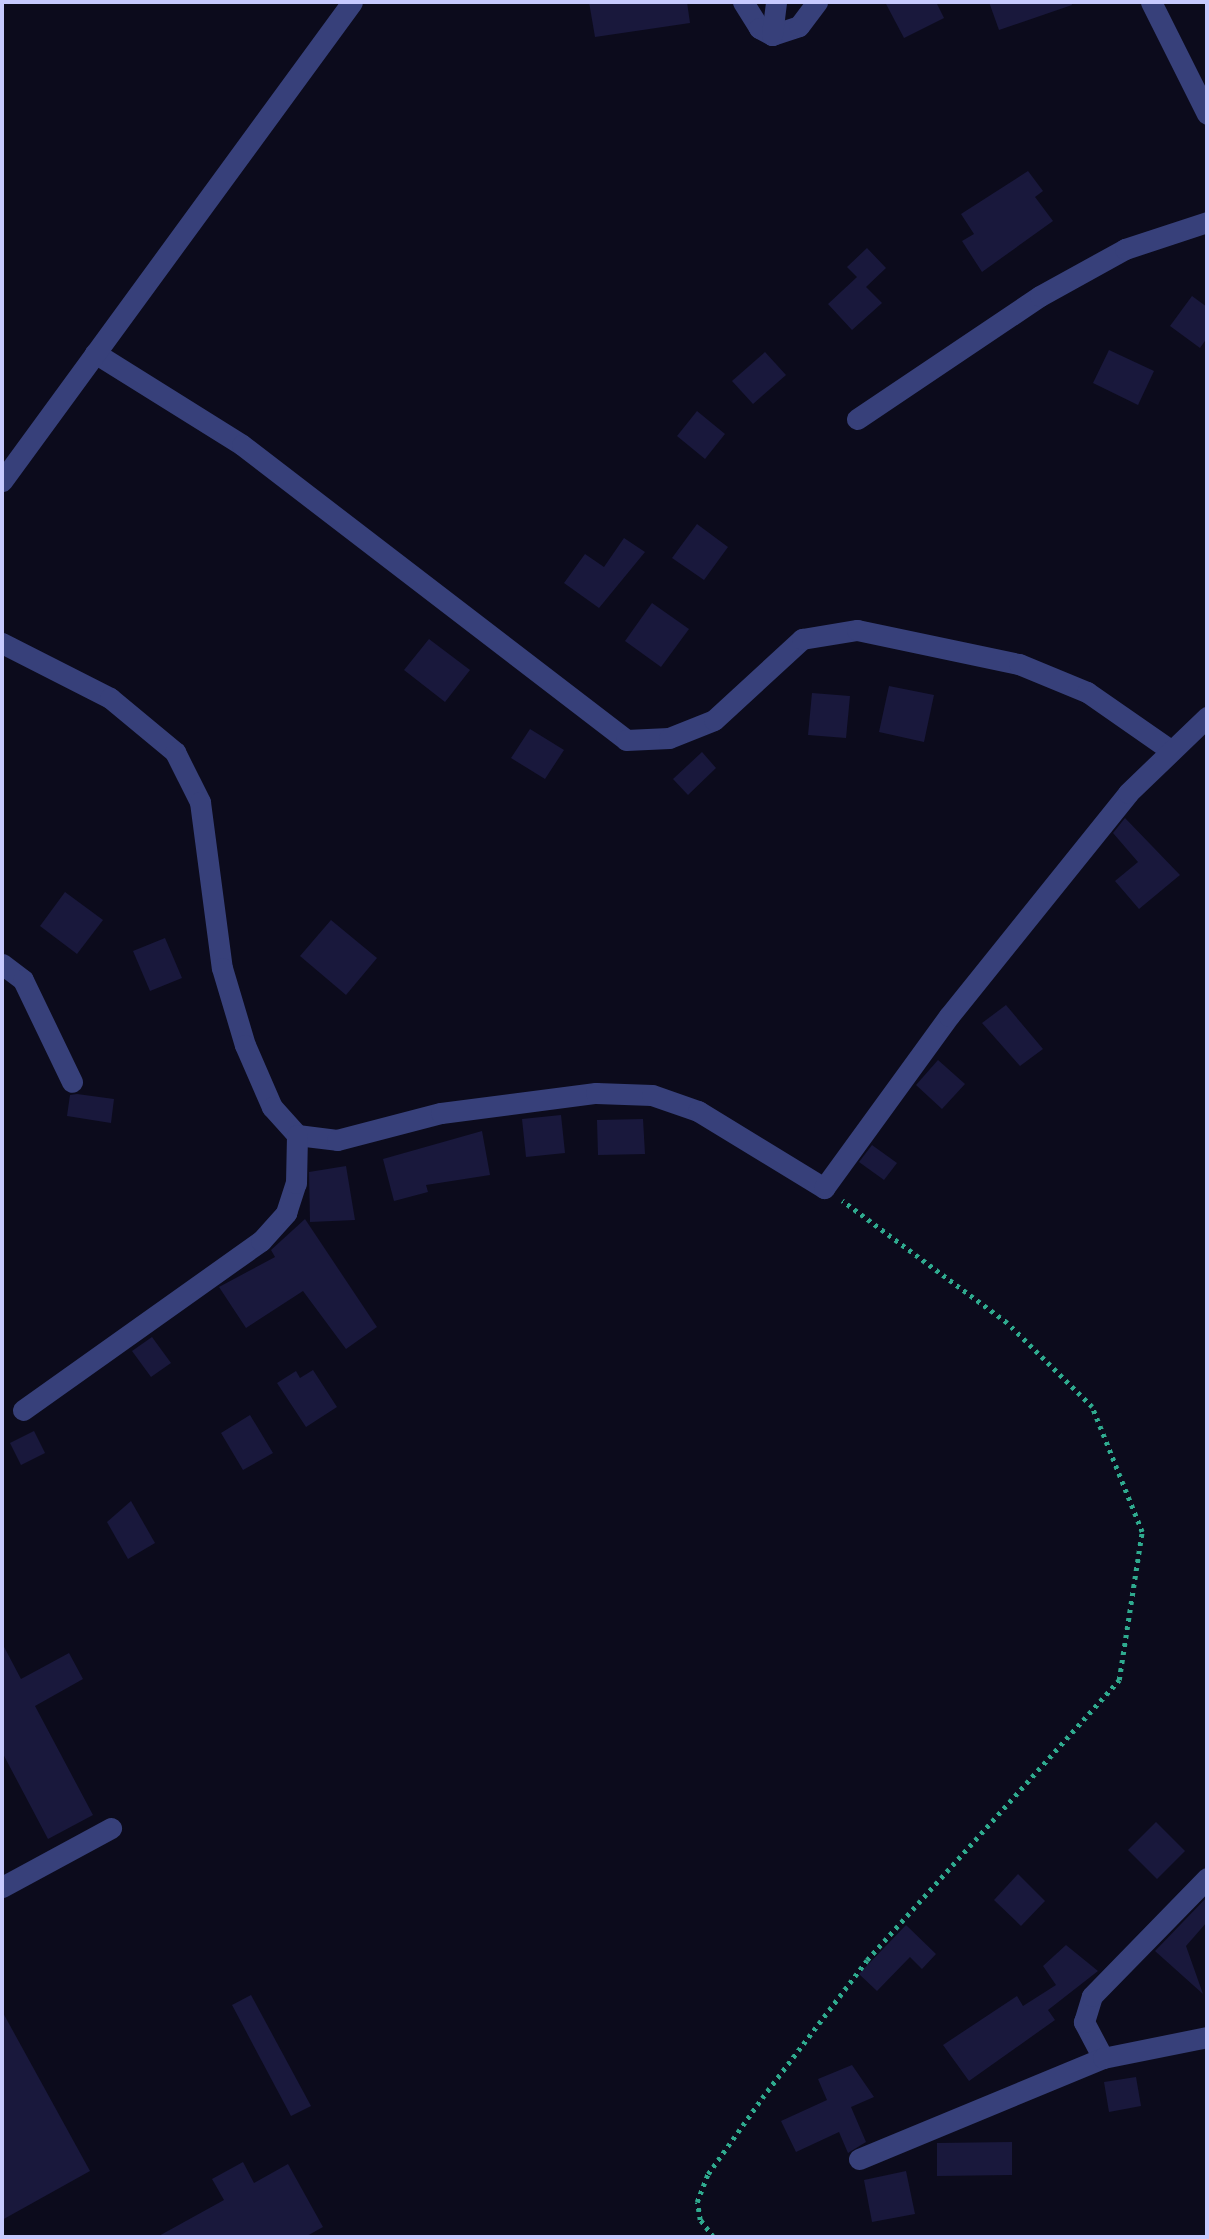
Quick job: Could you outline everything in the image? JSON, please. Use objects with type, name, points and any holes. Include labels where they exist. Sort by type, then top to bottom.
[{"type":"street","points":[[2,481],[352,2]]},
{"type":"street","points":[[743,2],[759,29],[772,35],[799,26],[817,2]]},
{"type":"street","points":[[772,35],[776,2]]},
{"type":"street","points":[[1151,2],[1207,114]]},
{"type":"street","points":[[857,419],[1040,296],[1125,249],[1207,222]]},
{"type":"street","points":[[95,353],[242,445],[626,740],[669,738],[714,720],[803,639],[857,630],[1019,664],[1087,692],[1169,748]]},
{"type":"street","points":[[2,643],[110,698],[176,752],[200,802],[222,968],[245,1045],[272,1107],[297,1135],[337,1140],[441,1113],[596,1093],[652,1095],[698,1111],[824,1188],[949,1016],[1169,748],[1207,717]]},
{"type":"street","points":[[2,964],[23,980],[72,1082]]},
{"type":"street","points":[[23,1410],[261,1241],[286,1213],[296,1183],[297,1135]]},
{"type":"street","points":[[2,1887],[111,1828]]},
{"type":"street","points":[[1103,2058],[1084,2022],[1092,1996],[1207,1878]]},
{"type":"street","points":[[859,2159],[1103,2058],[1207,2037]]},
{"type":"path","points":[[713,2237],[699,2220],[698,2202],[708,2174],[762,2098],[867,1960],[1119,1680],[1142,1532],[1092,1407],[1007,1323],[824,1188]]},
{"type":"building","points":[[589,2],[687,2],[690,23],[595,37]]},
{"type":"building","points":[[885,2],[936,2],[944,18],[904,38]]},
{"type":"building","points":[[989,2],[1071,2],[1072,5],[999,30]]},
{"type":"building","points":[[1028,171],[1043,191],[1035,197],[1053,221],[982,272],[962,241],[974,234],[961,214]]},
{"type":"building","points":[[867,248],[886,268],[866,287],[882,303],[852,330],[828,304],[857,277],[847,267]]},
{"type":"building","points":[[1192,296],[1207,307],[1207,338],[1200,348],[1170,326]]},
{"type":"building","points":[[1109,350],[1154,371],[1138,405],[1093,383]]},
{"type":"building","points":[[765,352],[786,375],[753,404],[732,381]]},
{"type":"building","points":[[697,411],[725,434],[705,459],[677,436]]},
{"type":"building","points":[[697,524],[728,547],[704,580],[672,558]]},
{"type":"building","points":[[624,538],[645,552],[599,608],[564,583],[585,554],[604,567]]},
{"type":"building","points":[[652,603],[689,629],[661,667],[625,641]]},
{"type":"building","points":[[429,639],[470,670],[445,702],[404,670]]},
{"type":"building","points":[[889,686],[934,695],[924,742],[879,732]]},
{"type":"building","points":[[812,693],[850,696],[846,738],[808,735]]},
{"type":"building","points":[[530,729],[564,750],[545,779],[511,758]]},
{"type":"building","points":[[702,752],[716,768],[688,795],[673,779]]},
{"type":"building","points":[[1125,818],[1180,875],[1139,909],[1115,881],[1138,862],[1113,833]]},
{"type":"building","points":[[65,892],[103,920],[77,954],[40,926]]},
{"type":"building","points":[[331,920],[377,958],[346,995],[300,956]]},
{"type":"building","points":[[165,938],[182,978],[150,991],[133,951]]},
{"type":"building","points":[[1006,1005],[1043,1049],[1020,1066],[982,1023]]},
{"type":"building","points":[[938,1060],[965,1084],[942,1109],[916,1085]]},
{"type":"building","points":[[70,1095],[114,1099],[111,1123],[67,1116]]},
{"type":"building","points":[[561,1115],[565,1153],[526,1157],[522,1119]]},
{"type":"building","points":[[643,1119],[645,1154],[598,1155],[597,1120]]},
{"type":"building","points":[[482,1131],[490,1175],[426,1185],[428,1192],[394,1201],[383,1159]]},
{"type":"building","points":[[872,1145],[897,1163],[884,1180],[859,1162]]},
{"type":"building","points":[[346,1166],[355,1220],[310,1222],[309,1172]]},
{"type":"building","points":[[305,1219],[377,1327],[346,1349],[303,1291],[246,1328],[219,1287],[275,1257],[271,1250]]},
{"type":"building","points":[[152,1337],[171,1363],[151,1377],[132,1351]]},
{"type":"building","points":[[313,1370],[337,1407],[306,1427],[277,1383],[296,1371],[300,1378]]},
{"type":"building","points":[[250,1415],[273,1453],[243,1470],[221,1433]]},
{"type":"building","points":[[34,1431],[45,1453],[21,1465],[10,1443]]},
{"type":"building","points":[[131,1501],[155,1543],[128,1559],[107,1522]]},
{"type":"building","points":[[2,1643],[21,1679],[69,1653],[83,1679],[35,1706],[93,1815],[48,1839],[2,1752]]},
{"type":"building","points":[[1156,1822],[1185,1851],[1157,1879],[1128,1850]]},
{"type":"building","points":[[1018,1874],[1045,1901],[1021,1926],[994,1900]]},
{"type":"building","points":[[1207,1897],[1207,1922],[1186,1946],[1203,1994],[1155,1951]]},
{"type":"building","points":[[906,1925],[936,1954],[922,1969],[910,1957],[877,1991],[859,1974]]},
{"type":"building","points":[[1066,1945],[1098,1971],[1048,2010],[1055,2020],[969,2081],[943,2045],[1017,1996],[1023,2006],[1056,1985],[1043,1966]]},
{"type":"building","points":[[251,1995],[311,2106],[291,2116],[232,2005]]},
{"type":"building","points":[[2,2011],[90,2171],[2,2220]]},
{"type":"building","points":[[852,2065],[874,2097],[851,2107],[866,2142],[848,2153],[839,2132],[796,2152],[781,2121],[827,2100],[818,2079]]},
{"type":"building","points":[[1136,2077],[1141,2106],[1109,2112],[1104,2082]]},
{"type":"building","points":[[1012,2142],[1012,2175],[937,2176],[937,2143]]},
{"type":"building","points":[[243,2162],[254,2183],[288,2164],[323,2227],[305,2237],[157,2237],[224,2200],[212,2179]]},
{"type":"building","points":[[906,2171],[915,2214],[872,2222],[864,2180]]}]
